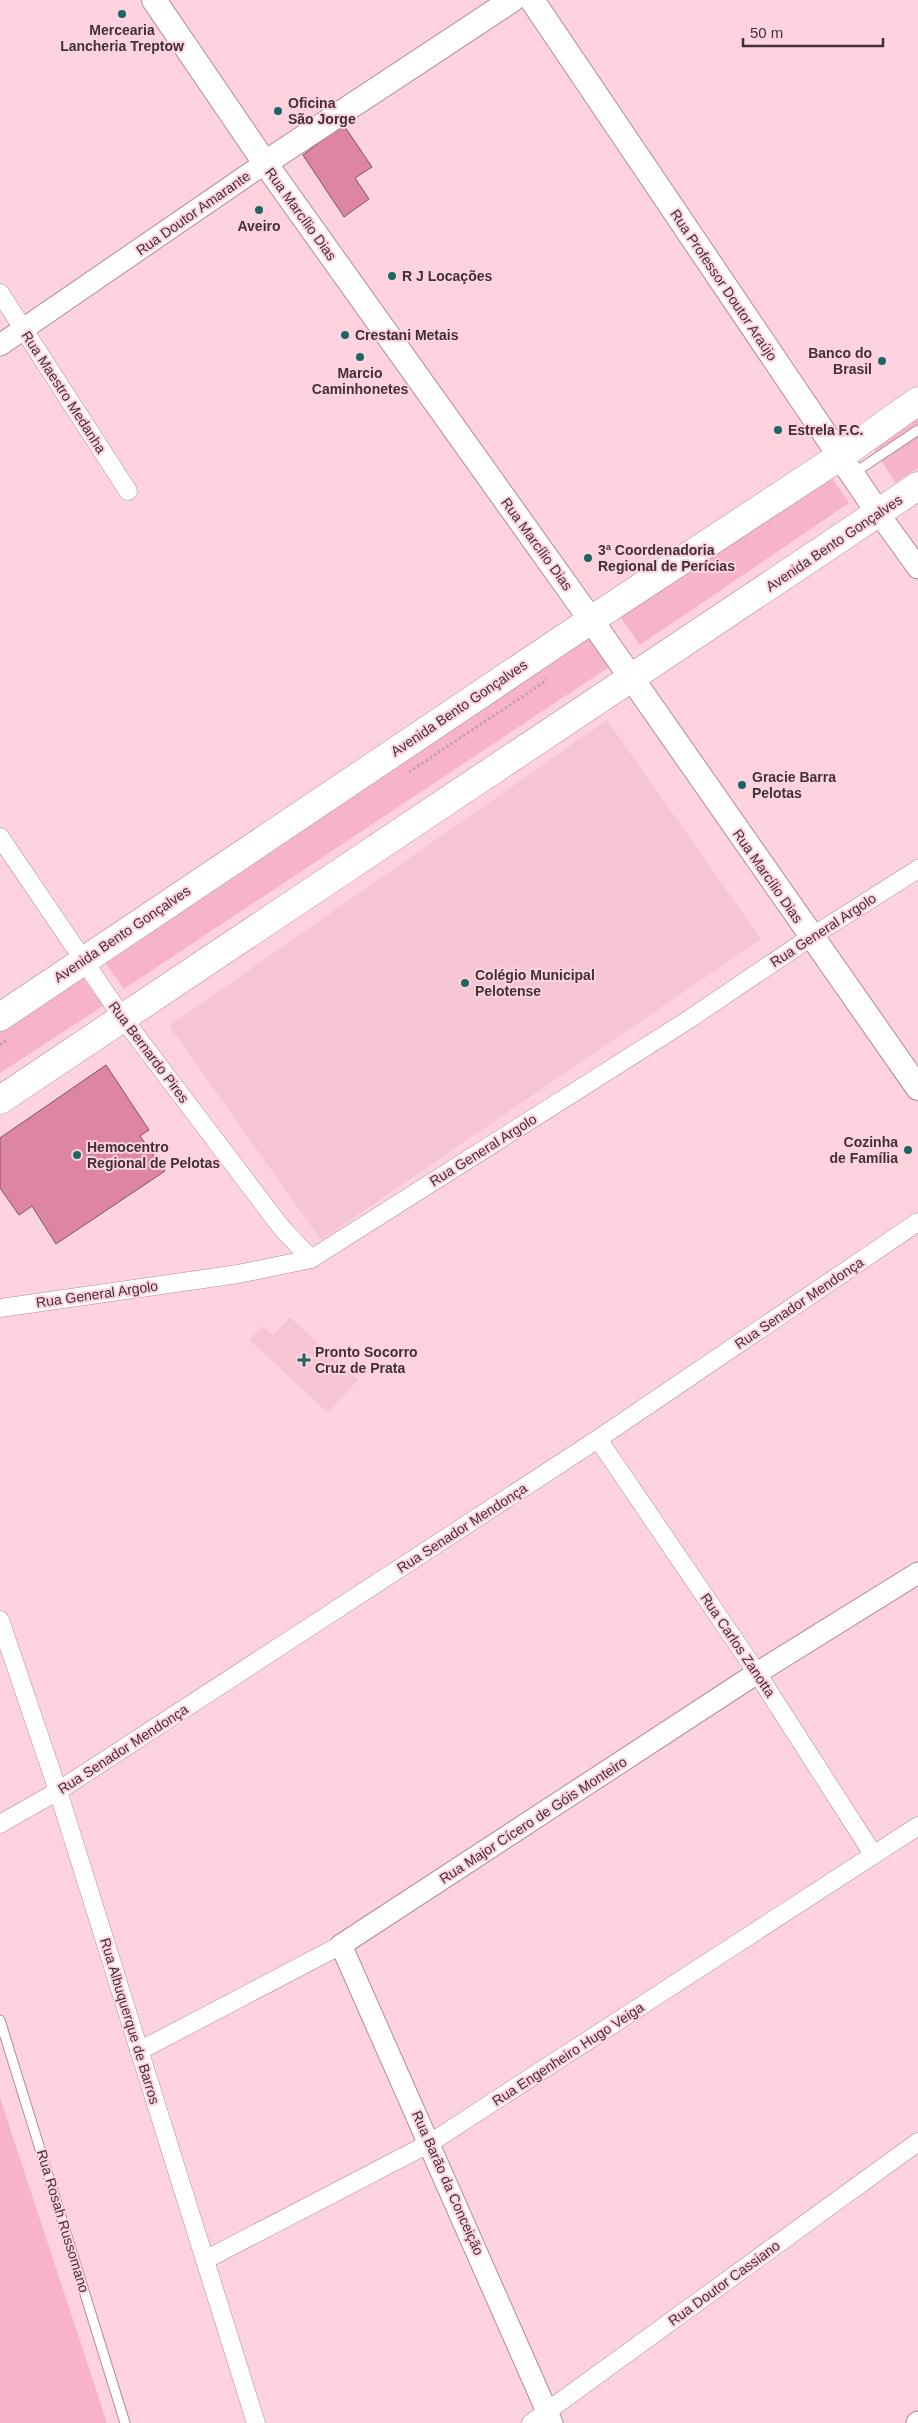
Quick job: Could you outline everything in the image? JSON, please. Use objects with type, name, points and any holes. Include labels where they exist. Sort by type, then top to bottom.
[{"type":"main road","name":"Rua Marcílio Dias","points":[[154,0],[265,163],[591,620],[918,1088]]},
{"type":"main road","name":"Rua Doutor Amarante","points":[[265,163],[512,0]]},
{"type":"main road","name":"Rua Professor Doutor Araújo","points":[[532,0],[879,514]]},
{"type":"main road","name":"Avenida Bento Gonçalves","points":[[0,1016],[591,620],[845,466],[918,401]]},
{"type":"main road","name":"Avenida Bento Gonçalves","points":[[0,1100],[879,514],[918,486]]},
{"type":"street","name":"Rua Doutor Amarante","points":[[0,345],[265,163]]},
{"type":"street","name":"Rua Maestro Medanha","points":[[0,293],[128,490]]},
{"type":"street","name":"Rua Professor Doutor Araújo","points":[[879,514],[918,568]]},
{"type":"street","name":"Rua Bernardo Pires","points":[[0,837],[122,1017],[281,1227],[311,1259]]},
{"type":"street","name":"Rua General Argolo","points":[[0,1308],[238,1274],[311,1259],[685,1022],[811,937],[918,869]]},
{"type":"street","name":"Rua Senador Mendonça","points":[[0,1824],[58,1791],[598,1440],[918,1222]]},
{"type":"street","name":"Rua Carlos Zanotta","points":[[598,1440],[757,1673],[873,1854]]},
{"type":"street","name":"Rua Major Cícero de Góis Monteiro","points":[[140,2051],[342,1945],[757,1673],[918,1573]]},
{"type":"street","name":"Rua Albuquerque de Barros","points":[[0,1620],[58,1791],[256,2423]]},
{"type":"street","name":"Rua Engenheiro Hugo Veiga","points":[[205,2260],[430,2143],[918,1826]]},
{"type":"street","name":"Rua Barão da Conceição","points":[[342,1945],[430,2143],[543,2419]]},
{"type":"street","name":"Rua Doutor Cassiano","points":[[543,2419],[918,2142]]},
{"type":"lane","points":[[845,466],[918,430]]},
{"type":"lane","name":"Rua Rosah Russomano","points":[[0,2020],[125,2423]]},
{"type":"shaded area","points":[[918,409],[918,468],[896,483],[869,442]]},
{"type":"shaded area","points":[[827,471],[849,503],[640,645],[617,612]]},
{"type":"shaded area","points":[[584,633],[609,667],[124,989],[100,955]]},
{"type":"shaded area","name":"Colégio Municipal Pelotense","points":[[607,720],[761,939],[321,1240],[169,1026]]},
{"type":"shaded area","points":[[79,972],[103,1006],[0,1073],[0,1024]]},
{"type":"shaded area","name":"Pronto Socorro Cruz de Prata","points":[[290,1317],[358,1380],[328,1413],[249,1340],[262,1326],[273,1335]]},
{"type":"shaded area","points":[[0,2098],[107,2423],[0,2423]]},
{"type":"building","points":[[343,124],[372,167],[355,178],[369,199],[344,217],[303,155]]},
{"type":"building","name":"Hemocentro Regional de Pelotas","points":[[106,1065],[149,1130],[140,1136],[165,1171],[56,1244],[32,1206],[19,1215],[0,1188],[0,1138]]},
{"type":"place","name":"Mercearia Lancheria Treptow","points":[[122,14]]},
{"type":"place","name":"Oficina São Jorge","points":[[278,111]]},
{"type":"place","name":"Aveiro","points":[[259,210]]},
{"type":"place","name":"R J Locações","points":[[392,276]]},
{"type":"place","name":"Crestani Metais","points":[[345,335]]},
{"type":"place","name":"Marcio Caminhonetes","points":[[360,357]]},
{"type":"place","name":"Banco do Brasil","points":[[882,361]]},
{"type":"place","name":"Estrela F.C.","points":[[778,430]]},
{"type":"place","name":"3ª Coordenadoria Regional de Perícias","points":[[588,558]]},
{"type":"place","name":"Gracie Barra Pelotas","points":[[742,785]]},
{"type":"place","name":"Colégio Municipal Pelotense","points":[[465,983]]},
{"type":"place","name":"Cozinha de Família","points":[[908,1150]]},
{"type":"place","name":"Hemocentro Regional de Pelotas","points":[[77,1155]]},
{"type":"place","name":"Pronto Socorro Cruz de Prata","points":[[304,1360]]}]
